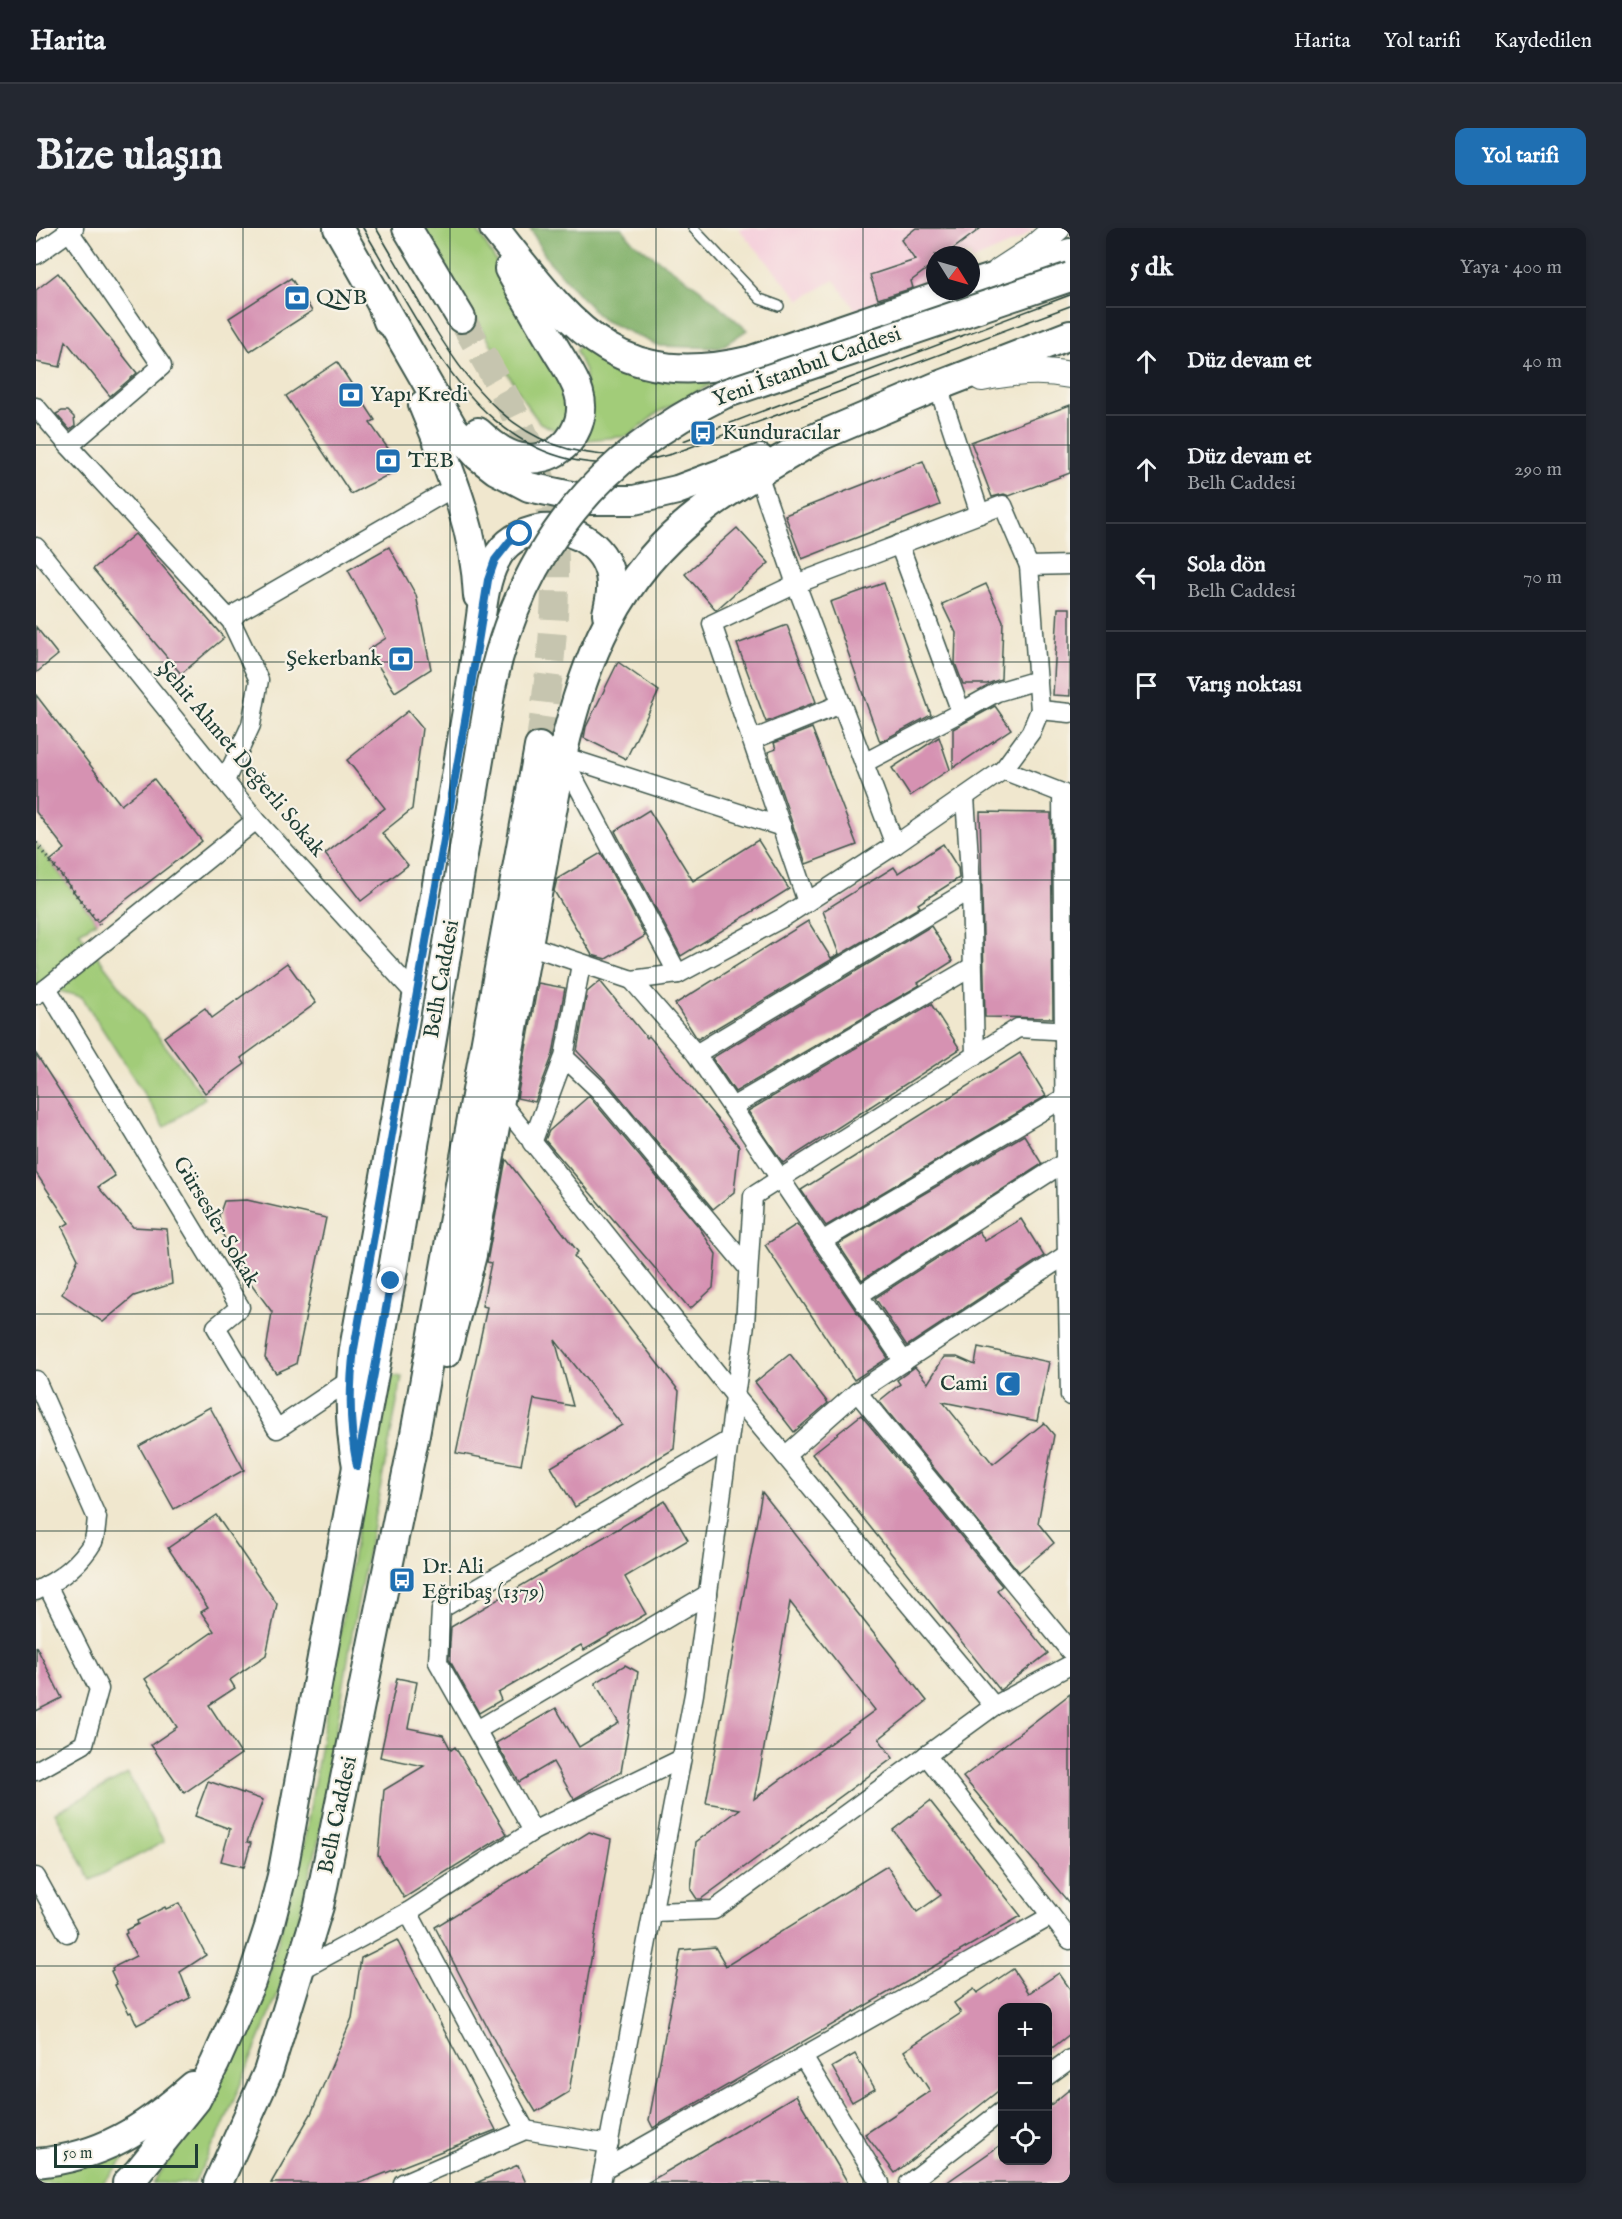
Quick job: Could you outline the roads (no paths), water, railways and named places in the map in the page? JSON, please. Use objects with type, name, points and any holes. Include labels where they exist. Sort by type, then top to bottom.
[{"type":"main road","points":[[338,228],[453,428],[477,456],[496,470],[529,487],[590,500],[623,500],[656,496],[678,490],[822,435],[938,386],[1070,335]]},
{"type":"main road","points":[[407,228],[461,318]]},
{"type":"main road","points":[[381,303],[423,356],[465,417],[486,440],[506,453],[525,459],[552,455],[570,440],[578,424],[582,405],[579,393],[485,228]]},
{"type":"main road","points":[[494,228],[545,291],[579,327],[599,344],[624,357],[671,369],[697,370],[753,360],[928,300]]},
{"type":"main road","points":[[980,282],[1029,252],[1057,228]]},
{"type":"main road","points":[[980,283],[1070,253]]},
{"type":"main road","name":"Yeni İstanbul Caddesi","points":[[574,509],[606,473],[648,438],[673,421],[724,394],[1070,277]]},
{"type":"main road","points":[[381,303],[456,486],[472,537],[476,563],[479,632]]},
{"type":"main road","points":[[938,386],[1011,372],[1050,371],[1070,375]]},
{"type":"main road","points":[[604,626],[626,589],[660,547],[699,512],[822,435]]},
{"type":"main road","name":"Belh Caddesi","points":[[127,2183],[196,2100],[251,1982],[269,1927],[282,1876],[391,1281],[496,664],[526,584],[546,549],[574,509]]},
{"type":"main road","points":[[479,632],[488,580],[495,560],[510,541],[520,534],[543,529],[567,531],[578,535],[592,544],[603,556],[612,586],[604,626]]},
{"type":"main road","name":"Belh Caddesi","points":[[218,2183],[268,2072],[320,1906],[551,752],[580,689],[604,626]]},
{"type":"main road","name":"Belh Caddesi","points":[[357,1466],[349,1415],[350,1380],[479,632]]},
{"type":"main road","name":"Belh Caddesi","points":[[415,1434],[441,1369],[472,1255],[528,945],[551,752]]},
{"type":"main road","points":[[36,2163],[57,2161],[92,2152],[134,2133],[191,2087],[215,2063]]},
{"type":"street","points":[[36,255],[70,229],[162,366],[69,446]]},
{"type":"street","points":[[938,386],[980,514]]},
{"type":"street","points":[[36,407],[69,446],[231,621],[259,680],[251,725],[225,781]]},
{"type":"street","points":[[758,474],[796,584],[895,845]]},
{"type":"street","points":[[231,621],[238,612],[456,486]]},
{"type":"street","points":[[528,945],[632,980],[678,974],[784,917],[895,845],[1003,770],[1031,732],[1040,710],[1029,566],[1003,505],[796,584],[712,624],[807,902]]},
{"type":"street","points":[[899,544],[961,712]]},
{"type":"street","name":"Şehit Ahmet Değerli Sokak","points":[[36,547],[256,820],[417,996]]},
{"type":"street","points":[[1029,566],[1070,565]]},
{"type":"street","points":[[864,763],[997,692],[1038,680]]},
{"type":"street","points":[[752,740],[841,704]]},
{"type":"street","points":[[1040,710],[1070,713]]},
{"type":"street","points":[[551,752],[782,827]]},
{"type":"street","points":[[551,752],[678,974]]},
{"type":"street","points":[[1003,770],[1066,793],[1067,1031],[1064,1098],[1070,1396]]},
{"type":"street","points":[[965,797],[971,889],[975,1056]]},
{"type":"street","points":[[42,992],[256,820]]},
{"type":"street","points":[[696,1054],[971,889]]},
{"type":"street","points":[[532,1143],[564,1058],[581,964]]},
{"type":"street","points":[[732,1107],[972,967]]},
{"type":"street","points":[[632,980],[696,1054],[904,1362]]},
{"type":"street","name":"Gürsesler Sokak","points":[[42,992],[240,1307],[216,1327],[277,1429],[350,1380]]},
{"type":"street","points":[[602,2176],[694,1694],[745,1324],[753,1196],[1018,1028],[1067,1031]]},
{"type":"street","points":[[564,1058],[599,1090],[747,1267]]},
{"type":"street","points":[[822,1241],[1064,1098]]},
{"type":"street","points":[[499,1100],[735,1396],[994,1706]]},
{"type":"street","points":[[859,1295],[1065,1162]]},
{"type":"street","points":[[785,1456],[857,1392],[1066,1255]]},
{"type":"street","points":[[36,1380],[97,1518],[94,1540],[78,1562],[57,1581],[42,1588],[99,1689],[84,1744],[36,1771]]},
{"type":"street","points":[[857,1392],[1070,1651]]},
{"type":"street","points":[[533,1831],[438,1662],[441,1609],[729,1440]]},
{"type":"street","points":[[477,1730],[708,1594]]},
{"type":"street","points":[[652,1912],[714,1910],[994,1706],[1070,1665]]},
{"type":"street","points":[[926,1755],[1070,1940]]},
{"type":"street","points":[[299,1971],[408,1912],[533,1831],[681,1759]]},
{"type":"street","points":[[36,1877],[67,1933]]},
{"type":"street","points":[[408,1912],[525,2130]]},
{"type":"street","points":[[602,2176],[803,2057],[1051,1916]]},
{"type":"street","points":[[803,2057],[880,2183]]},
{"type":"street","points":[[1052,2072],[1070,2059]]},
{"type":"street","points":[[909,2183],[998,2114]]},
{"type":"street","points":[[403,2183],[525,2130],[609,2144]]},
{"type":"lane","points":[[693,228],[760,299],[779,306]]},
{"type":"tunnel","points":[[461,318],[527,441],[546,493],[552,521],[555,558],[554,622],[539,747]]},
{"type":"tram line","points":[[363,228],[417,322],[447,366],[479,406],[517,436],[560,457],[611,463],[672,454],[1070,306]]},
{"type":"tram line","points":[[376,228],[424,311],[459,365],[499,410],[523,429],[549,442],[579,452],[613,455]]},
{"type":"tram line","points":[[683,441],[1070,295]]},
{"type":"place","name":"QNB","points":[[297,298]]},
{"type":"place","name":"Yapı Kredi","points":[[351,395]]},
{"type":"place","name":"Kunduracılar","points":[[703,433]]},
{"type":"place","name":"TEB","points":[[388,461]]},
{"type":"place","name":"Şekerbank","points":[[401,659]]},
{"type":"place","name":"Cami","points":[[1008,1384]]},
{"type":"place","name":"Dr. Ali Eğribaş (1379)","points":[[402,1580]]}]
